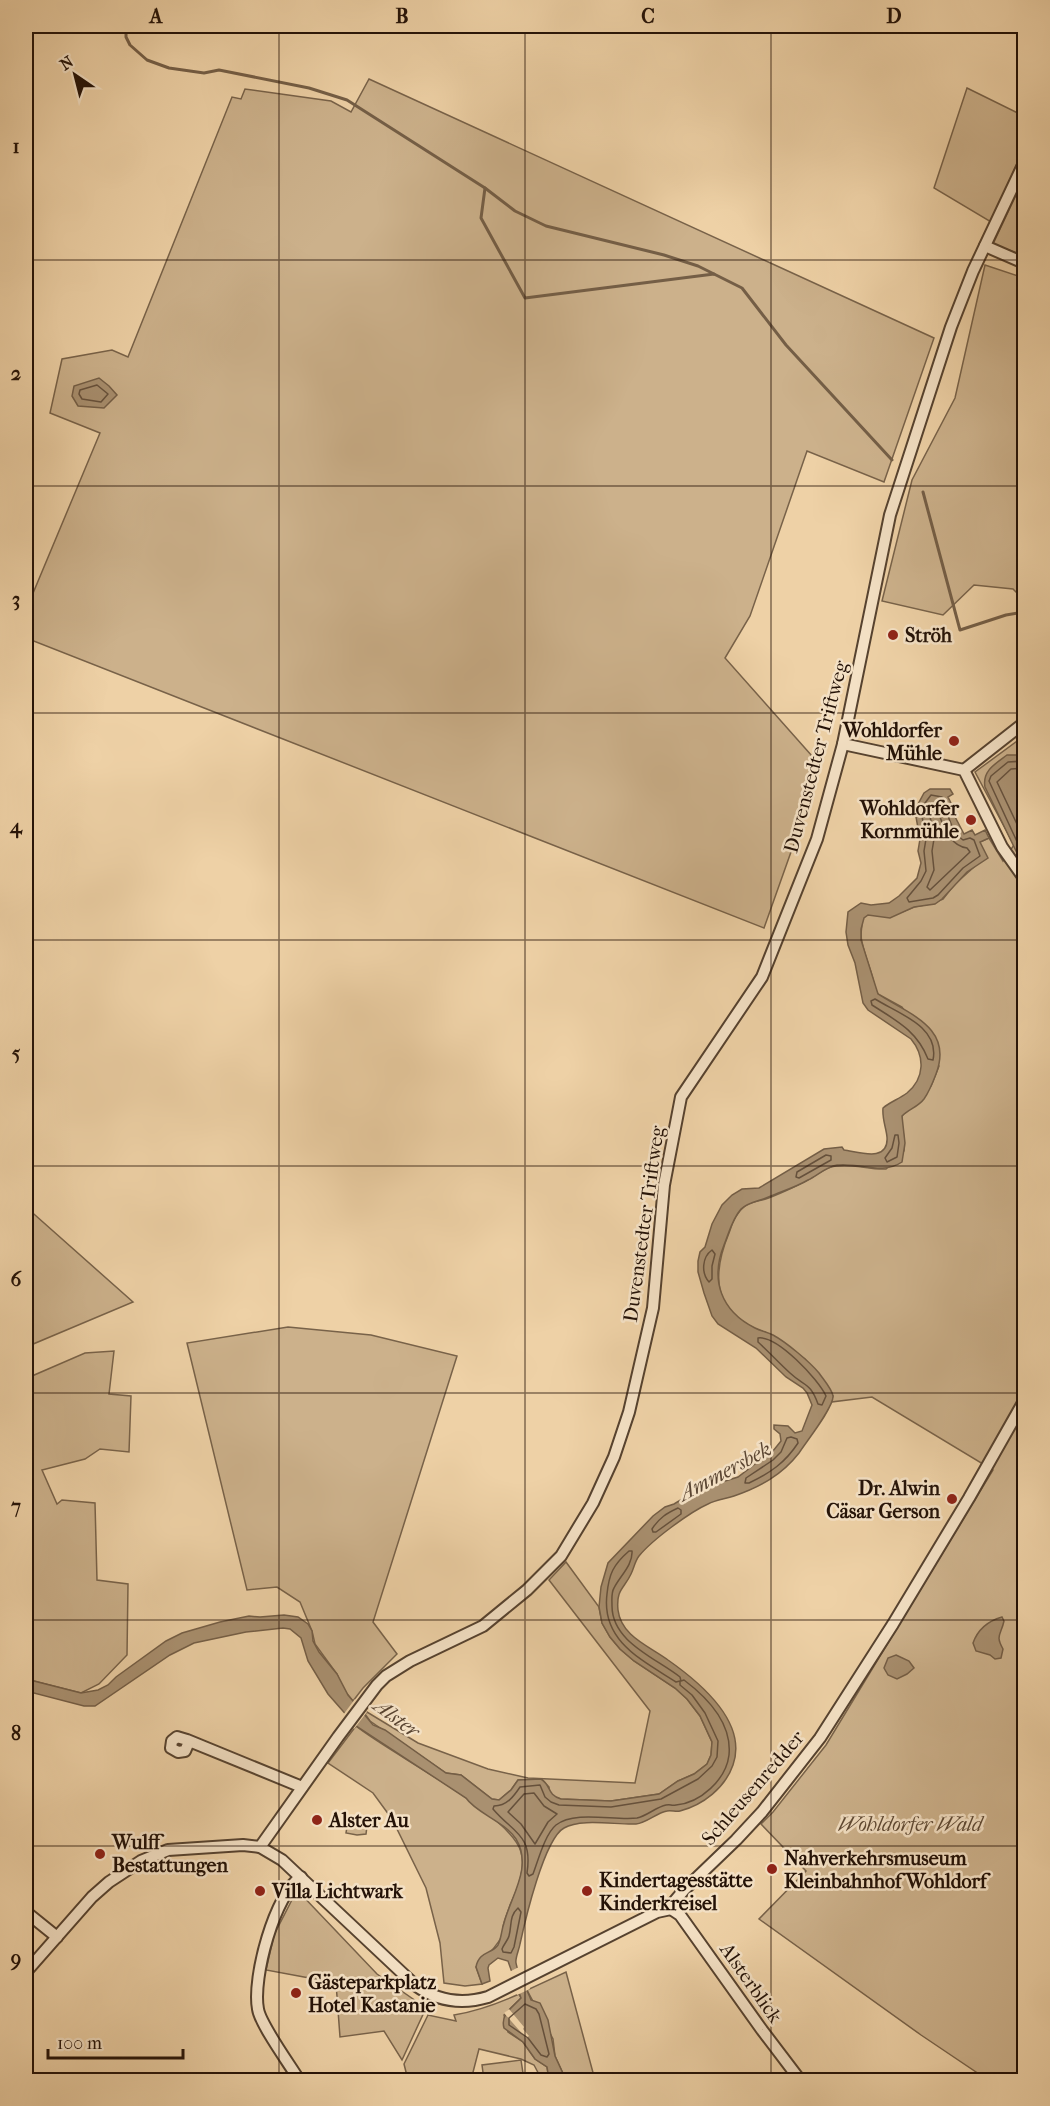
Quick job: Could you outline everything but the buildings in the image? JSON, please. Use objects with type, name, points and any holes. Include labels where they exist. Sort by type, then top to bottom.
[{"type":"street","name":"Duvenstedter Triftweg","points":[[260,1847],[369,1694],[386,1676],[483,1626],[527,1590],[561,1556],[593,1503],[614,1457],[629,1412],[653,1308],[664,1185],[681,1097],[762,977],[817,839],[843,744],[890,515],[951,327],[973,271],[1024,163]]},
{"type":"street","points":[[985,246],[1024,263]]},
{"type":"street","points":[[964,770],[1024,723]]},
{"type":"street","points":[[843,744],[964,770]]},
{"type":"street","points":[[964,770],[1002,847],[1024,878]]},
{"type":"street","name":"Schleusenredder","points":[[671,1909],[673,1902],[684,1890],[762,1812],[820,1738],[893,1624],[1024,1401]]},
{"type":"street","points":[[187,1740],[302,1787]]},
{"type":"street","points":[[26,1972],[92,1897],[109,1882],[158,1853],[168,1850],[221,1845],[260,1847],[282,1860],[301,1876],[422,1990],[442,1999],[454,2001],[488,1997],[657,1912],[671,1909]]},
{"type":"street","points":[[299,2080],[258,2011],[257,1990],[264,1946],[287,1891],[301,1876]]},
{"type":"street","name":"Alsterblick","points":[[671,1909],[680,1915],[800,2080]]},
{"type":"street","points":[[26,1912],[57,1937]]},
{"type":"green space","points":[[369,79],[934,338],[884,482],[807,451],[750,616],[725,658],[812,756],[797,835],[764,928],[26,638],[26,610],[100,433],[50,413],[62,359],[112,350],[128,357],[232,97],[241,99],[245,89],[331,101],[351,112]]},
{"type":"green space","points":[[967,88],[1024,116],[1024,148],[991,222],[934,188]]},
{"type":"green space","points":[[1024,178],[1024,256],[993,244]]},
{"type":"green space","points":[[985,265],[1024,278],[1024,600],[1013,589],[974,585],[943,615],[882,601],[912,480],[955,398]]},
{"type":"green space","name":"Wohldorfer Wald","points":[[1024,736],[1024,2080],[988,2080],[759,1919],[806,1871],[761,1824],[826,1745],[993,1470],[872,1397],[831,1402],[833,1396],[805,1359],[765,1332],[746,1324],[731,1311],[720,1291],[719,1268],[735,1218],[747,1205],[783,1192],[832,1167],[849,1165],[886,1169],[904,1151],[902,1116],[931,1086],[939,1066],[902,1007],[878,994],[875,989],[861,938],[862,913],[902,912],[943,899],[954,885],[975,866],[980,842],[989,838],[1003,861],[1014,845],[975,772]]},
{"type":"green space","points":[[26,1207],[133,1302],[26,1347]]},
{"type":"green space","points":[[288,1327],[371,1335],[457,1356],[373,1622],[397,1654],[353,1701],[315,1644],[300,1602],[277,1587],[247,1590],[187,1343]]},
{"type":"green space","points":[[114,1351],[109,1394],[131,1396],[129,1452],[100,1449],[85,1459],[42,1470],[57,1504],[62,1500],[95,1503],[97,1580],[128,1584],[127,1655],[99,1684],[81,1693],[26,1679],[26,1382],[32,1376],[85,1353]]},
{"type":"green space","points":[[566,1562],[599,1607],[602,1623],[620,1649],[675,1688],[700,1716],[712,1742],[711,1755],[707,1764],[659,1794],[611,1801],[561,1799],[549,1793],[549,1787],[541,1779],[518,1780],[511,1790],[499,1800],[492,1799],[461,1775],[446,1773],[370,1721],[365,1714],[367,1712],[418,1743],[488,1769],[528,1778],[635,1783],[650,1711],[549,1580]]},
{"type":"green space","points":[[356,1726],[448,1785],[496,1820],[512,1837],[521,1852],[522,1873],[504,1922],[503,1935],[476,1967],[482,1984],[465,1986],[444,1983],[440,1943],[426,1888],[392,1819],[373,1793],[328,1763]]},
{"type":"green space","points":[[348,1821],[367,1826],[366,1834],[346,1833]]},
{"type":"green space","points":[[297,1890],[377,1974],[426,2008],[402,2060],[384,2031],[340,2037],[336,1983],[266,1970],[274,1935]]},
{"type":"green space","points":[[566,1972],[595,2080],[566,2080],[555,2056],[553,2039],[527,1990]]},
{"type":"green space","points":[[519,1994],[521,1998],[504,2015],[508,2032],[523,2042],[535,2059],[547,2067],[549,2080],[542,2080],[534,2065],[521,2059],[479,2049],[471,2080],[408,2080],[404,2064],[428,2015],[456,2021],[454,2015],[487,2007]]},
{"type":"green space","points":[[521,2060],[524,2080],[484,2080],[482,2065]]},
{"type":"water","points":[[99,378],[117,395],[104,408],[78,406],[72,396],[74,386]]},
{"type":"water","points":[[1007,755],[1024,755],[1024,852],[1017,853],[985,787],[987,772]]},
{"type":"water","points":[[930,789],[950,789],[953,794],[948,797],[954,809],[952,811],[964,834],[972,830],[975,835],[985,830],[989,838],[980,842],[988,858],[967,872],[935,904],[914,907],[890,918],[868,915],[864,918],[861,940],[878,994],[925,1024],[939,1044],[940,1058],[936,1074],[926,1096],[922,1102],[902,1116],[905,1143],[902,1162],[886,1168],[833,1166],[799,1185],[748,1204],[735,1217],[718,1270],[722,1293],[734,1313],[755,1328],[778,1338],[810,1363],[829,1387],[833,1396],[832,1401],[825,1416],[799,1453],[778,1474],[753,1489],[700,1508],[653,1542],[638,1558],[618,1598],[620,1619],[630,1634],[693,1679],[706,1691],[727,1718],[736,1749],[733,1765],[719,1788],[697,1805],[678,1811],[663,1812],[636,1824],[580,1823],[571,1825],[557,1835],[549,1848],[536,1882],[516,1961],[531,2000],[540,2003],[548,2020],[555,2056],[566,2080],[549,2080],[547,2067],[535,2059],[523,2042],[504,2028],[506,2015],[521,1998],[508,1961],[498,1958],[489,1965],[490,1981],[482,1984],[476,1967],[483,1955],[498,1945],[519,1881],[522,1860],[516,1839],[505,1827],[476,1808],[466,1798],[356,1726],[328,1694],[308,1661],[301,1638],[290,1629],[246,1632],[194,1643],[170,1655],[95,1706],[84,1706],[26,1691],[26,1679],[81,1693],[98,1690],[166,1641],[182,1633],[249,1616],[284,1615],[298,1617],[308,1624],[319,1652],[337,1674],[348,1695],[373,1725],[385,1730],[446,1773],[461,1775],[492,1799],[499,1800],[511,1790],[518,1780],[541,1779],[553,1795],[561,1799],[611,1801],[659,1794],[707,1764],[711,1755],[712,1742],[700,1716],[675,1688],[634,1661],[610,1637],[602,1623],[599,1607],[601,1587],[608,1563],[653,1516],[699,1489],[738,1477],[769,1456],[781,1441],[780,1434],[774,1429],[774,1425],[788,1426],[795,1433],[802,1431],[812,1405],[807,1393],[786,1377],[756,1348],[718,1324],[712,1316],[704,1293],[698,1272],[698,1261],[712,1224],[722,1205],[732,1195],[742,1189],[759,1188],[824,1149],[842,1147],[844,1150],[872,1154],[883,1150],[886,1145],[883,1108],[913,1087],[920,1074],[921,1060],[911,1039],[868,1010],[863,1003],[855,963],[848,945],[846,932],[848,912],[861,903],[871,905],[889,903],[917,878],[921,863],[918,851],[920,839],[916,817],[917,806],[924,793]]},
{"type":"water","points":[[1002,1617],[1004,1621],[999,1638],[1003,1649],[1001,1658],[995,1659],[976,1651],[973,1643],[981,1630],[988,1623]]},
{"type":"water","points":[[896,1655],[909,1661],[914,1668],[897,1679],[888,1675],[884,1668],[888,1658]]},
{"type":"pier","points":[[355,1699],[367,1712],[354,1729],[343,1715]]},
{"type":"pier","points":[[521,1966],[530,1989],[517,1995],[509,1972]]},
{"type":"pier","points":[[509,2009],[524,2027],[523,2029],[529,2036],[526,2038],[504,2013]]},
{"type":"waterway","points":[[126,26],[126,37],[130,45],[147,60],[169,68],[204,73],[219,70],[309,88],[347,100],[485,188],[481,218],[525,298],[714,274],[742,288],[786,345],[892,460]]},
{"type":"waterway","points":[[485,188],[515,211],[546,226],[664,255],[714,274]]},
{"type":"waterway","points":[[923,492],[960,630],[1006,615],[1024,612]]},
{"type":"place","name":"Ströh","points":[[893,635]]},
{"type":"place","name":"Wohldorfer Mühle","points":[[954,741]]},
{"type":"place","name":"Wohldorfer Kornmühle","points":[[971,820]]},
{"type":"place","name":"Dr. Alwin Cäsar Gerson","points":[[952,1499]]},
{"type":"place","name":"Alster Au","points":[[317,1820]]},
{"type":"place","name":"Wulff Bestattungen","points":[[100,1854]]},
{"type":"place","name":"Nahverkehrsmuseum Kleinbahnhof Wohldorf","points":[[772,1869]]},
{"type":"place","name":"Villa Lichtwark","points":[[260,1891]]},
{"type":"place","name":"Kindertagesstätte Kinderkreisel","points":[[587,1891]]},
{"type":"place","name":"Gästeparkplatz Hotel Kastanie","points":[[296,1993]]},
{"type":"water label","name":"Ammersbek","points":[[725,1471]]},
{"type":"water label","name":"Alster","points":[[397,1718]]}]
